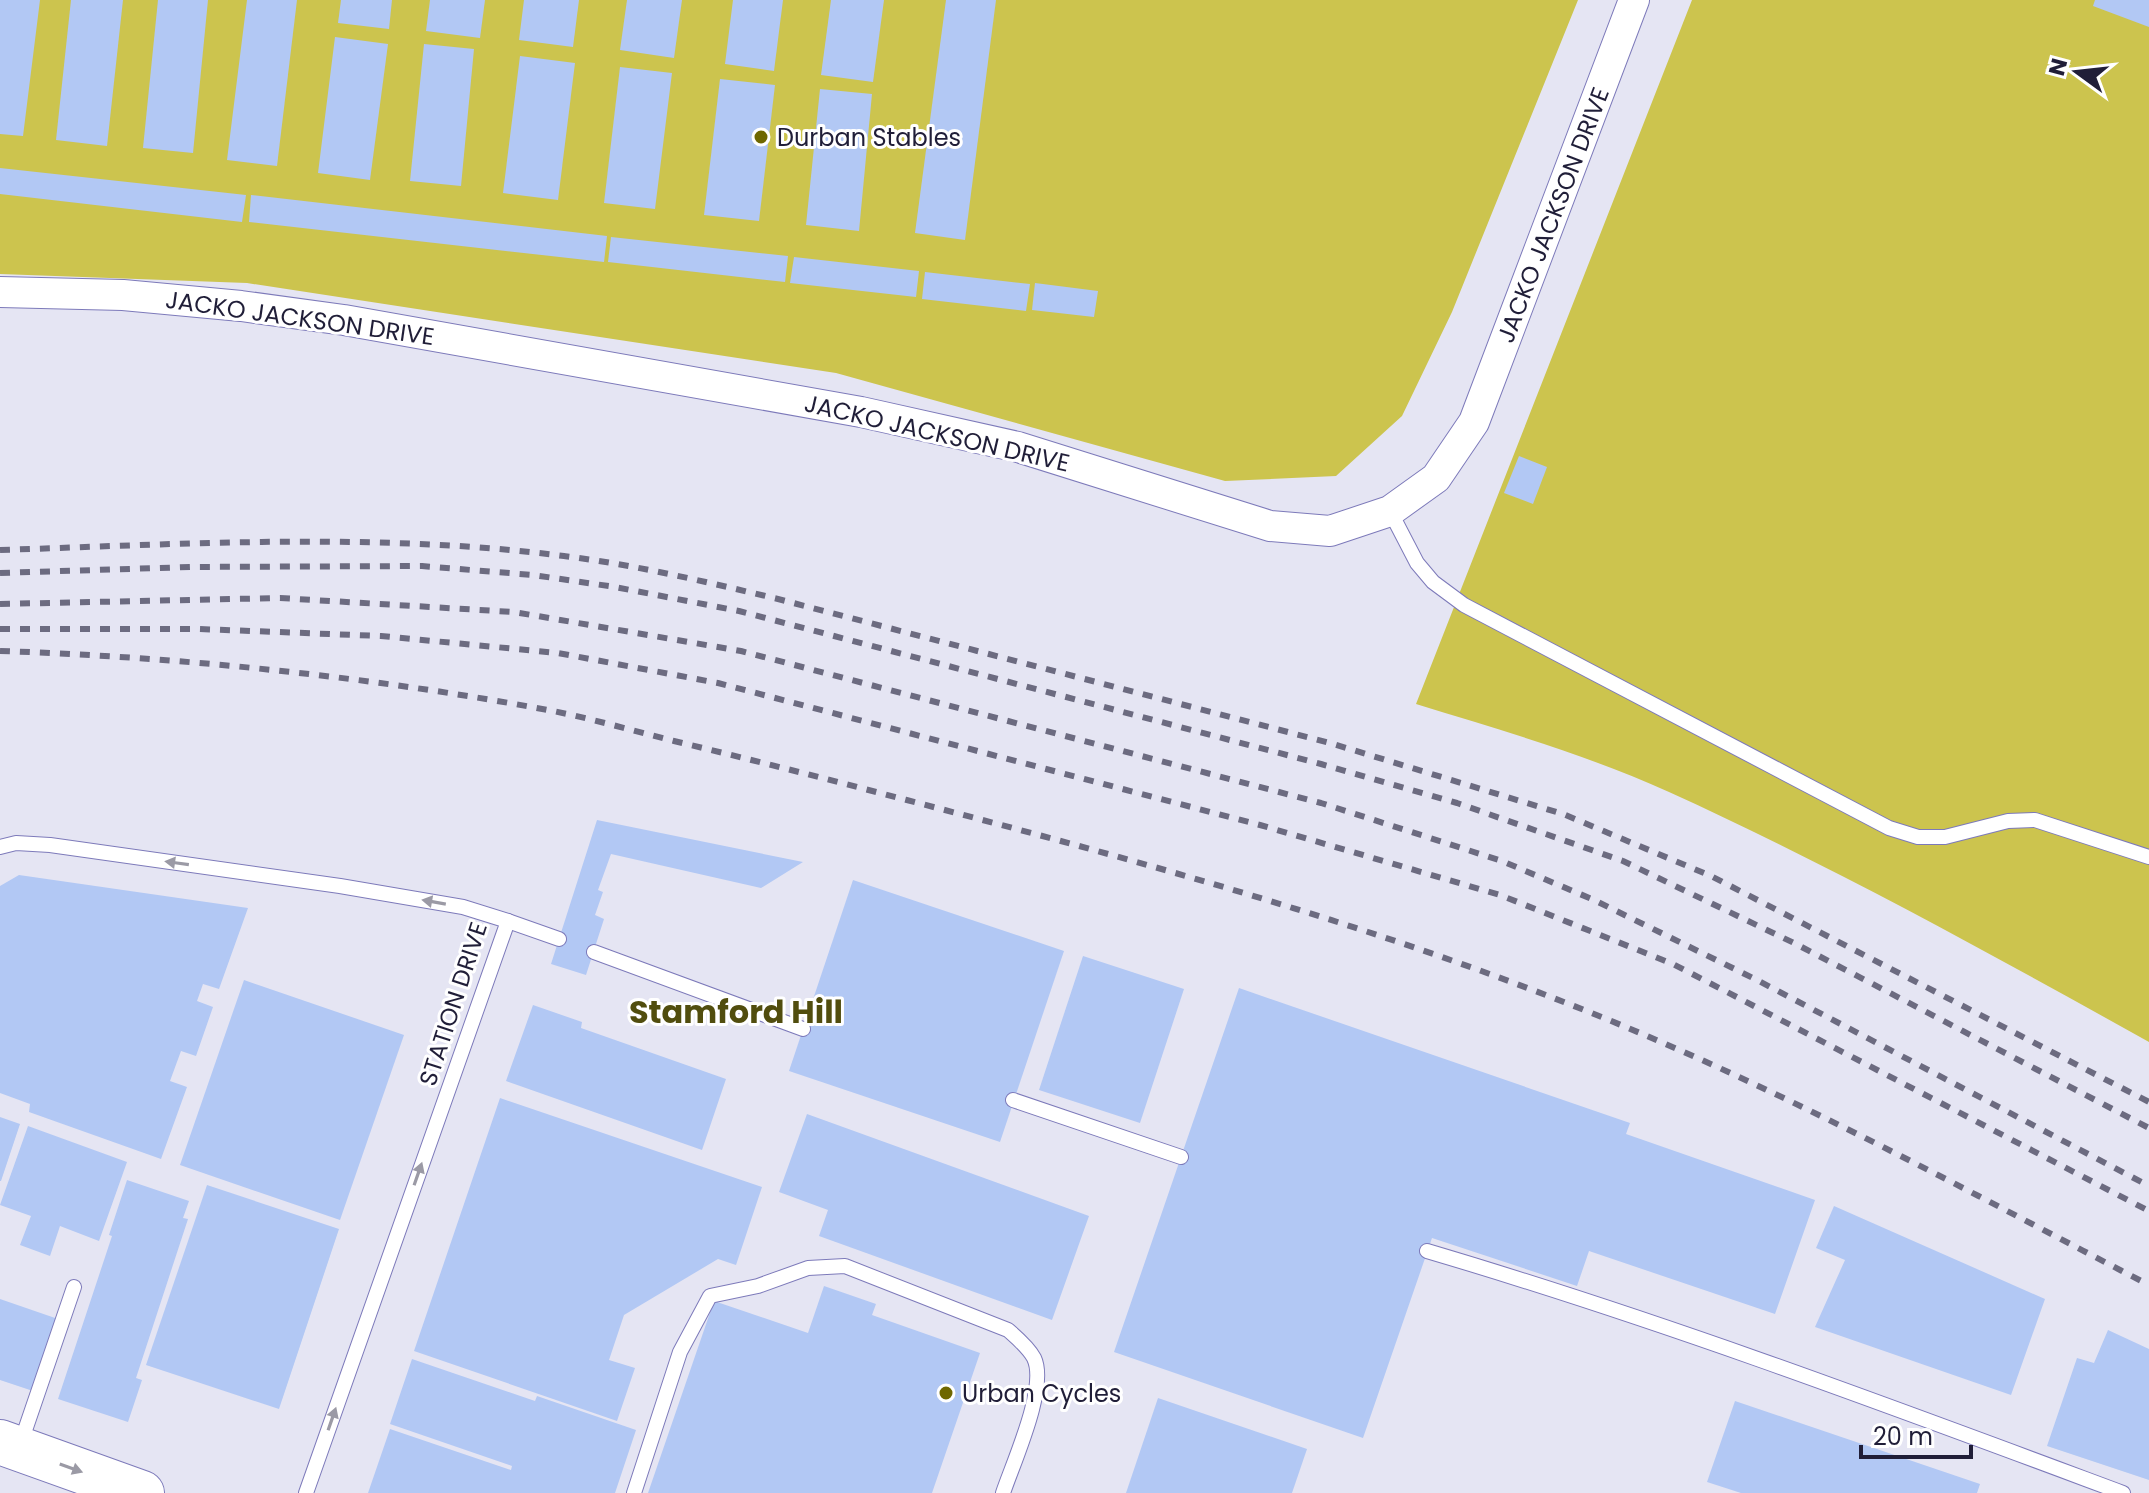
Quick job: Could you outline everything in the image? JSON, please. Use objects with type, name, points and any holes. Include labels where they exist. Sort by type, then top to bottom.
[{"type":"main road","points":[[9,1446],[142,1493]]},
{"type":"street","name":"JACKO JACKSON DRIVE","points":[[0,292],[123,295],[344,320],[861,412],[1018,447],[1270,526],[1330,531],[1390,511],[1436,478],[1474,422],[1634,0]]},
{"type":"lane","points":[[1390,511],[1417,563],[1433,582],[1464,605],[1889,828],[1918,837],[1945,837],[2008,821],[2035,820],[2149,857]]},
{"type":"lane","name":"STATION DRIVE","points":[[0,847],[16,843],[50,845],[340,886],[463,907],[508,921],[306,1493]]},
{"type":"lane","points":[[508,921],[559,939]]},
{"type":"lane","points":[[594,952],[803,1029]]},
{"type":"lane","points":[[1013,1100],[1181,1157]]},
{"type":"lane","points":[[1427,1251],[1726,1346],[2123,1493]]},
{"type":"lane","points":[[634,1493],[680,1352],[710,1296],[758,1286],[808,1268],[845,1266],[1008,1330],[1030,1352],[1035,1360],[1037,1386],[1003,1493]]},
{"type":"lane","points":[[9,1446],[74,1287]]},
{"type":"shaded area","name":"Durban Stables","points":[[0,0],[1578,0],[1452,312],[1402,416],[1336,476],[1225,481],[836,373],[247,283],[0,274]]},
{"type":"shaded area","points":[[1692,0],[2149,0],[2149,1042],[1852,881],[1669,792],[1575,755],[1416,704]]},
{"type":"building","points":[[0,0],[40,0],[23,136],[0,134]]},
{"type":"building","points":[[71,0],[123,0],[107,146],[56,140]]},
{"type":"building","points":[[158,0],[208,0],[193,153],[143,148]]},
{"type":"building","points":[[247,0],[297,0],[277,166],[227,160]]},
{"type":"building","points":[[341,0],[392,0],[389,29],[338,23]]},
{"type":"building","points":[[430,0],[485,0],[480,38],[426,31]]},
{"type":"building","points":[[524,0],[579,0],[573,47],[519,40]]},
{"type":"building","points":[[627,0],[682,0],[674,58],[620,50]]},
{"type":"building","points":[[733,0],[783,0],[774,71],[725,64]]},
{"type":"building","points":[[831,0],[884,0],[873,82],[821,75]]},
{"type":"building","points":[[946,0],[996,0],[965,240],[915,233]]},
{"type":"building","points":[[2095,0],[2149,0],[2149,27],[2093,6]]},
{"type":"building","points":[[335,37],[388,44],[370,180],[318,173]]},
{"type":"building","points":[[424,44],[474,49],[461,186],[410,181]]},
{"type":"building","points":[[520,56],[575,63],[558,200],[503,193]]},
{"type":"building","points":[[620,67],[672,73],[655,209],[604,203]]},
{"type":"building","points":[[720,79],[775,85],[759,221],[704,215]]},
{"type":"building","points":[[820,89],[872,94],[859,231],[806,225]]},
{"type":"building","points":[[0,168],[246,195],[242,222],[0,194]]},
{"type":"building","points":[[251,195],[607,236],[604,262],[249,222]]},
{"type":"building","points":[[611,237],[788,256],[785,282],[608,262]]},
{"type":"building","points":[[794,257],[919,271],[916,297],[790,283]]},
{"type":"building","points":[[925,272],[1030,284],[1026,311],[922,299]]},
{"type":"building","points":[[1035,283],[1098,291],[1094,317],[1032,310]]},
{"type":"building","points":[[1519,456],[1547,467],[1533,504],[1504,493]]},
{"type":"building","points":[[597,820],[803,862],[761,888],[611,854],[598,890],[603,892],[595,915],[604,919],[586,975],[551,964]]},
{"type":"building","points":[[19,875],[248,908],[219,989],[203,984],[197,1001],[213,1007],[196,1056],[181,1051],[170,1081],[187,1087],[161,1159],[29,1112],[30,1104],[0,1093],[0,886]]},
{"type":"building","points":[[853,880],[1064,951],[1000,1142],[789,1071]]},
{"type":"building","points":[[1083,956],[1184,989],[1140,1123],[1039,1090]]},
{"type":"building","points":[[244,980],[404,1035],[340,1220],[180,1165]]},
{"type":"building","points":[[1239,988],[1630,1123],[1626,1134],[1815,1200],[1775,1314],[1589,1251],[1577,1286],[1432,1238],[1363,1438],[1114,1352]]},
{"type":"building","points":[[533,1005],[582,1022],[581,1028],[726,1079],[702,1150],[506,1081]]},
{"type":"building","points":[[500,1098],[762,1187],[736,1265],[718,1259],[624,1315],[609,1360],[635,1368],[617,1421],[414,1351]]},
{"type":"building","points":[[807,1114],[1089,1216],[1052,1320],[819,1236],[828,1210],[779,1192]]},
{"type":"building","points":[[0,1117],[20,1124],[1,1181],[0,1181]]},
{"type":"building","points":[[28,1126],[127,1162],[99,1241],[60,1226],[50,1256],[20,1245],[31,1216],[0,1205]]},
{"type":"building","points":[[127,1180],[189,1201],[183,1218],[188,1219],[136,1378],[142,1380],[128,1422],[58,1399],[112,1236],[109,1235]]},
{"type":"building","points":[[207,1185],[339,1229],[279,1409],[146,1365]]},
{"type":"building","points":[[1834,1206],[2045,1299],[2011,1395],[1815,1327],[1845,1260],[1816,1248]]},
{"type":"building","points":[[824,1286],[876,1304],[872,1315],[980,1353],[932,1493],[648,1493],[714,1301],[808,1333]]},
{"type":"building","points":[[0,1299],[58,1319],[33,1391],[0,1380]]},
{"type":"building","points":[[2108,1330],[2149,1349],[2149,1480],[2047,1446],[2077,1358],[2094,1363]]},
{"type":"building","points":[[412,1359],[535,1401],[537,1396],[636,1430],[615,1493],[368,1493],[390,1429],[511,1470],[512,1466],[390,1424]]},
{"type":"building","points":[[1158,1398],[1307,1449],[1292,1493],[1126,1493]]},
{"type":"building","points":[[1735,1401],[1980,1484],[1977,1493],[1741,1493],[1707,1482]]},
{"type":"railway","points":[[0,550],[211,543],[423,544],[591,560],[671,574],[778,599],[1330,743],[1563,814],[1711,876],[2149,1102]]},
{"type":"railway","points":[[0,573],[190,567],[422,566],[533,575],[739,611],[1321,764],[1457,803],[1623,861],[1794,943],[2149,1128]]},
{"type":"railway","points":[[0,604],[280,598],[514,612],[741,651],[1321,803],[1502,861],[1594,900],[1757,980],[2149,1186]]},
{"type":"railway","points":[[0,629],[200,629],[381,636],[558,653],[718,683],[1260,825],[1500,895],[1673,964],[2149,1211]]},
{"type":"railway","points":[[0,651],[138,658],[277,670],[417,688],[553,711],[889,795],[1219,886],[1473,968],[1640,1033],[1834,1122],[2149,1285]]},
{"type":"place","name":"Durban Stables","points":[[761,137]]},
{"type":"place","name":"Urban Cycles","points":[[946,1393]]},
{"type":"district","name":"Stamford Hill","points":[[736,1011]]}]
